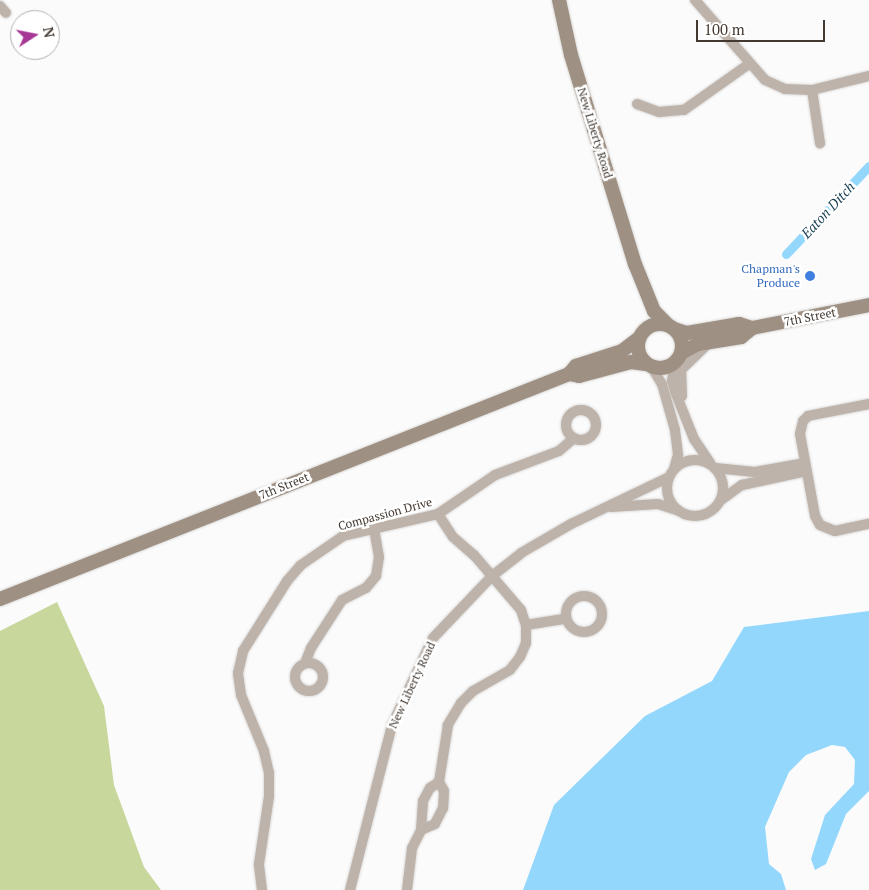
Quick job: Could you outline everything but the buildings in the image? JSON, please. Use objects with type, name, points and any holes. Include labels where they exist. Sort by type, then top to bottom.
[{"type":"street","name":"New Liberty Road","points":[[560,0],[579,85],[635,264],[654,311],[671,327]]},
{"type":"street","points":[[695,0],[764,80],[785,89],[812,90],[869,76]]},
{"type":"street","points":[[637,104],[659,112],[684,110],[749,64]]},
{"type":"street","points":[[812,90],[820,143]]},
{"type":"street","name":"New Liberty Road","points":[[635,264],[641,335]]},
{"type":"street","name":"7th Street","points":[[678,357],[692,346],[741,337],[752,328],[869,305]]},
{"type":"street","points":[[720,501],[723,487],[714,467],[694,439],[683,405],[672,381],[678,357],[680,337],[671,327],[658,324],[641,335],[638,350],[662,384],[675,430],[678,455],[672,473],[668,496],[679,511],[699,516],[711,511],[720,501],[741,485],[806,467]]},
{"type":"street","name":"7th Street","points":[[671,327],[687,333],[739,324],[752,328]]},
{"type":"street","name":"7th Street","points":[[0,600],[569,374],[576,366],[622,351],[641,335]]},
{"type":"street","points":[[683,405],[681,370],[710,342]]},
{"type":"street","points":[[648,365],[661,368],[678,357]]},
{"type":"street","name":"7th Street","points":[[569,374],[579,376],[631,362],[648,365]]},
{"type":"street","points":[[869,404],[808,416],[800,427],[806,467],[820,524],[835,531],[869,524]]},
{"type":"street","name":"Compassion Drive","points":[[262,890],[259,864],[270,796],[269,773],[264,751],[241,695],[238,673],[243,651],[301,565],[343,536],[438,514],[495,476],[560,451],[574,438]]},
{"type":"street","points":[[672,473],[688,460],[705,461],[714,467],[755,472],[806,467]]},
{"type":"street","name":"New Liberty Road","points":[[350,890],[392,725],[434,638],[492,576],[551,535],[611,507],[630,494],[649,489],[672,473]]},
{"type":"street","name":"New Liberty Road","points":[[611,507],[658,504],[679,511]]},
{"type":"street","points":[[422,830],[434,824],[443,808],[444,791],[439,782],[448,725],[460,703],[473,691],[510,670],[520,657],[526,643],[526,625],[521,610],[492,576],[453,537],[438,514]]},
{"type":"street","points":[[306,663],[311,648],[342,600],[366,588],[376,576],[379,557],[374,528]]},
{"type":"street","points":[[526,625],[564,619]]},
{"type":"street","points":[[407,890],[412,848],[422,830],[424,801],[430,788],[439,782]]},
{"type":"green space","points":[[57,602],[104,706],[114,785],[144,867],[161,890],[0,890],[0,631]]},
{"type":"water","points":[[869,611],[869,791],[846,814],[826,864],[815,870],[811,859],[825,815],[854,784],[855,760],[845,747],[832,745],[806,755],[789,772],[765,827],[769,864],[781,874],[786,890],[523,890],[554,805],[645,716],[712,681],[744,627]]},
{"type":"waterway","name":"Eaton Ditch","points":[[786,254],[869,166]]},
{"type":"place","name":"Chapman's Produce","points":[[810,276]]}]
